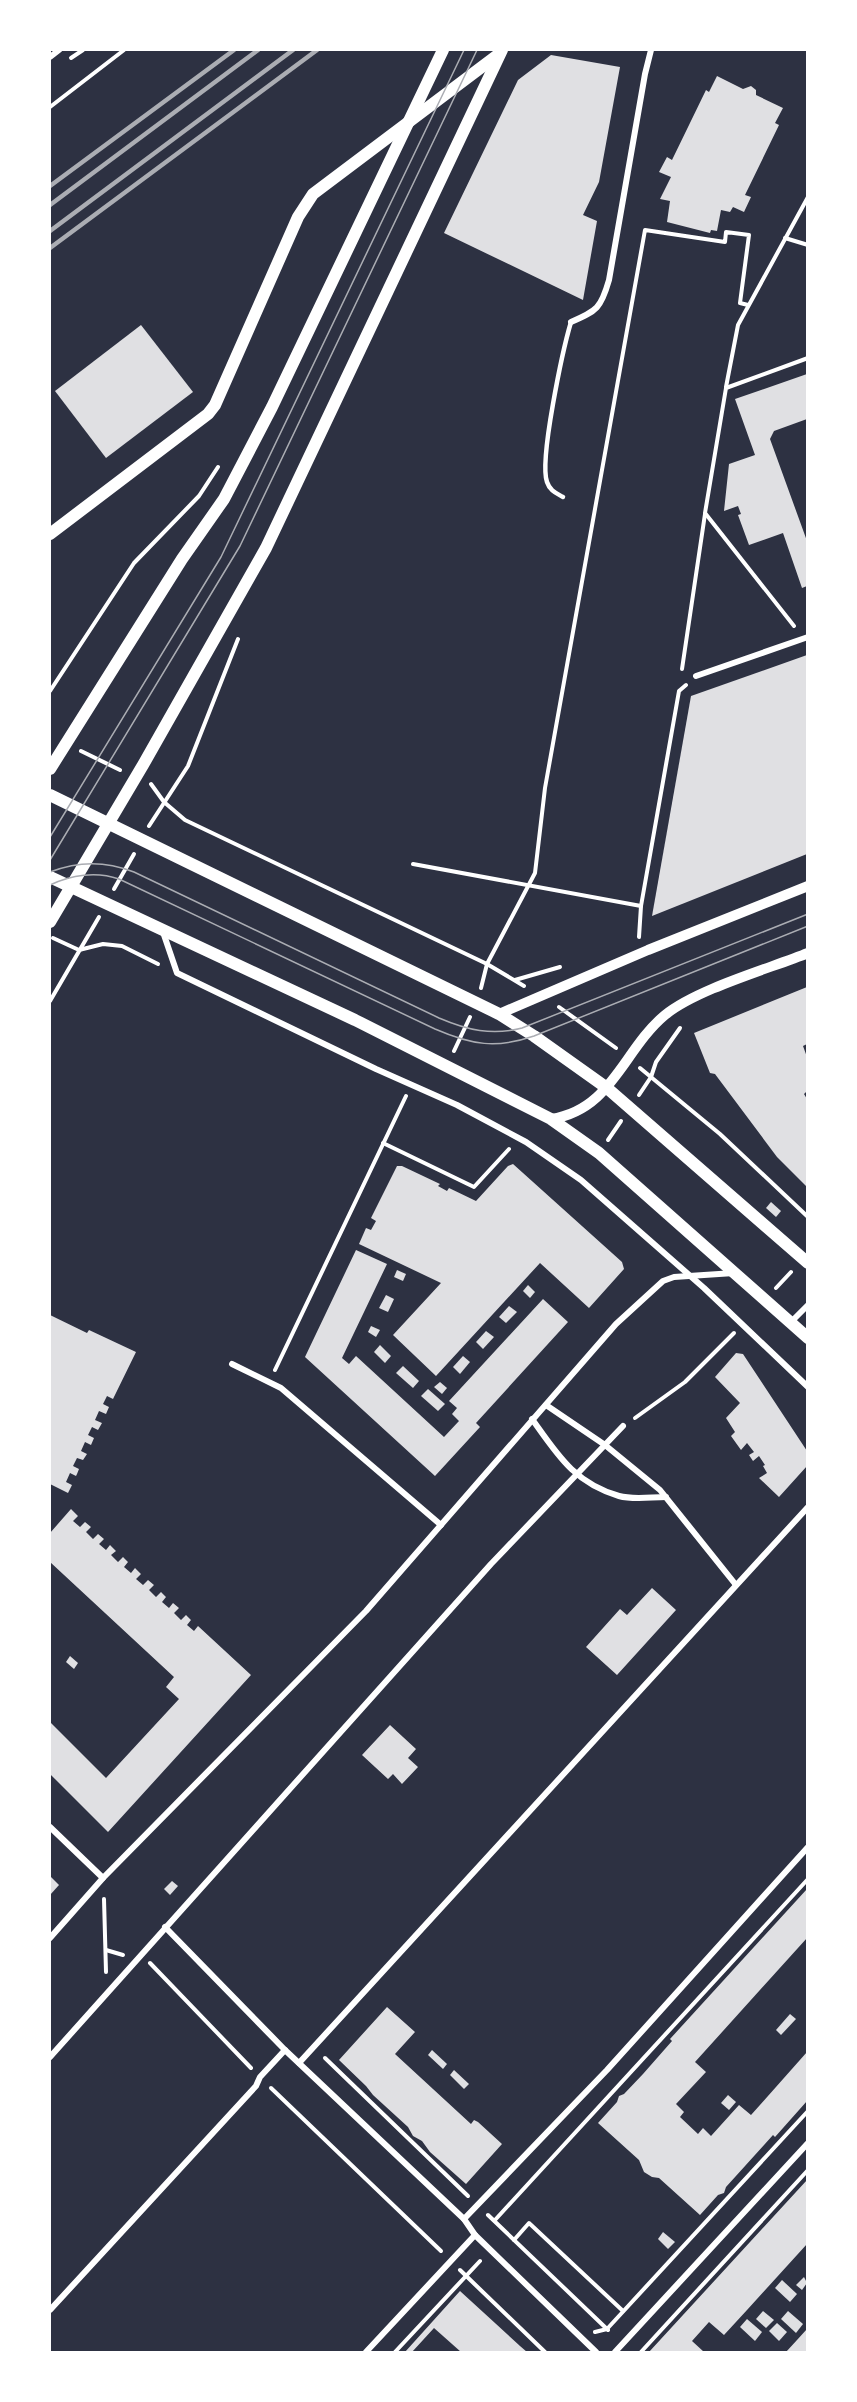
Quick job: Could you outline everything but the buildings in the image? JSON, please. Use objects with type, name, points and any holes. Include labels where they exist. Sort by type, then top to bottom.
[{"type":"main road","points":[[50,770],[182,559],[224,499],[262,426],[442,50]]},
{"type":"main road","points":[[50,534],[208,414],[215,405],[298,217],[313,194],[503,50]]},
{"type":"main road","points":[[50,922],[136,777],[271,537],[503,50]]},
{"type":"main road","points":[[50,795],[499,1014],[607,1088],[805,1261]]},
{"type":"main road","points":[[50,877],[447,1066],[551,1119],[599,1153],[807,1338]]},
{"type":"street","points":[[50,57],[59,50]]},
{"type":"street","points":[[571,322],[596,310],[603,300],[611,269],[651,50]]},
{"type":"street","points":[[696,676],[806,638]]},
{"type":"street","points":[[499,1014],[648,950],[807,886]]},
{"type":"street","points":[[162,929],[177,973],[520,1138],[581,1180],[691,1277],[807,1387]]},
{"type":"street","points":[[551,1119],[565,1117],[582,1110],[607,1088],[628,1058],[666,1014],[703,994],[807,953]]},
{"type":"street","points":[[50,1938],[103,1878],[366,1611],[616,1324],[663,1281],[735,1273]]},
{"type":"street","points":[[790,1323],[807,1305]]},
{"type":"street","points":[[232,1364],[281,1388],[441,1525]]},
{"type":"street","points":[[546,1405],[605,1445],[666,1497],[736,1585]]},
{"type":"street","points":[[532,1419],[562,1462],[576,1475],[619,1496],[666,1497]]},
{"type":"street","points":[[50,2057],[491,1564],[623,1426]]},
{"type":"street","points":[[299,2063],[807,1507]]},
{"type":"street","points":[[50,1827],[103,1878]]},
{"type":"street","points":[[464,2219],[607,2070],[807,1847]]},
{"type":"street","points":[[165,1927],[285,2050],[464,2219],[475,2235],[596,2352]]},
{"type":"street","points":[[50,2310],[256,2086],[260,2077],[285,2050]]},
{"type":"street","points":[[615,2352],[807,2143]]},
{"type":"street","points":[[366,2352],[475,2235]]},
{"type":"lane","points":[[563,497],[552,492],[548,486],[546,454],[564,347],[571,322]]},
{"type":"path","points":[[50,107],[124,50]]},
{"type":"path","points":[[648,950],[638,936],[641,906],[679,691],[705,513],[738,325],[807,197]]},
{"type":"path","points":[[447,1066],[477,1002],[487,964],[536,873],[545,788],[645,230],[725,242],[726,232],[749,235],[740,303],[748,305]]},
{"type":"path","points":[[785,238],[807,245]]},
{"type":"path","points":[[726,388],[807,358]]},
{"type":"path","points":[[50,691],[134,563],[199,496],[224,458]]},
{"type":"path","points":[[705,513],[806,638]]},
{"type":"path","points":[[50,1001],[141,840],[188,766],[240,633]]},
{"type":"path","points":[[679,691],[696,676]]},
{"type":"path","points":[[65,743],[151,783],[164,802],[185,820],[487,964],[565,1011],[628,1058],[720,1134],[807,1217]]},
{"type":"path","points":[[413,864],[641,906]]},
{"type":"path","points":[[50,937],[79,950],[103,944],[122,946],[177,973]]},
{"type":"path","points":[[599,1153],[651,1077],[656,1062],[682,1024]]},
{"type":"path","points":[[269,1382],[411,1084]]},
{"type":"path","points":[[383,1143],[474,1186],[520,1138]]},
{"type":"path","points":[[765,1299],[805,1261]]},
{"type":"path","points":[[623,1426],[685,1382],[743,1325]]},
{"type":"path","points":[[103,1878],[105,1997]]},
{"type":"path","points":[[495,2220],[807,1879]]},
{"type":"path","points":[[106,1950],[149,1962],[252,2069]]},
{"type":"path","points":[[325,2058],[473,2201]]},
{"type":"path","points":[[266,2084],[446,2255]]},
{"type":"path","points":[[589,2333],[607,2330],[807,2111]]},
{"type":"path","points":[[641,2352],[807,2170]]},
{"type":"path","points":[[487,2214],[612,2334]]},
{"type":"path","points":[[514,2240],[529,2223],[623,2312]]},
{"type":"path","points":[[395,2352],[483,2258]]},
{"type":"path","points":[[456,2265],[545,2352]]},
{"type":"tram line","points":[[50,837],[221,557],[464,50]]},
{"type":"tram line","points":[[50,860],[240,546],[477,50]]},
{"type":"tram line","points":[[50,872],[82,864],[102,864],[123,868],[439,1018],[470,1029],[490,1032],[522,1028],[808,914]]},
{"type":"tram line","points":[[50,885],[84,875],[101,875],[119,879],[435,1029],[473,1042],[496,1044],[534,1036],[808,926]]},
{"type":"railway","points":[[50,186],[234,50]]},
{"type":"railway","points":[[50,205],[258,50]]},
{"type":"railway","points":[[50,231],[293,50]]},
{"type":"railway","points":[[50,248],[317,50]]}]
